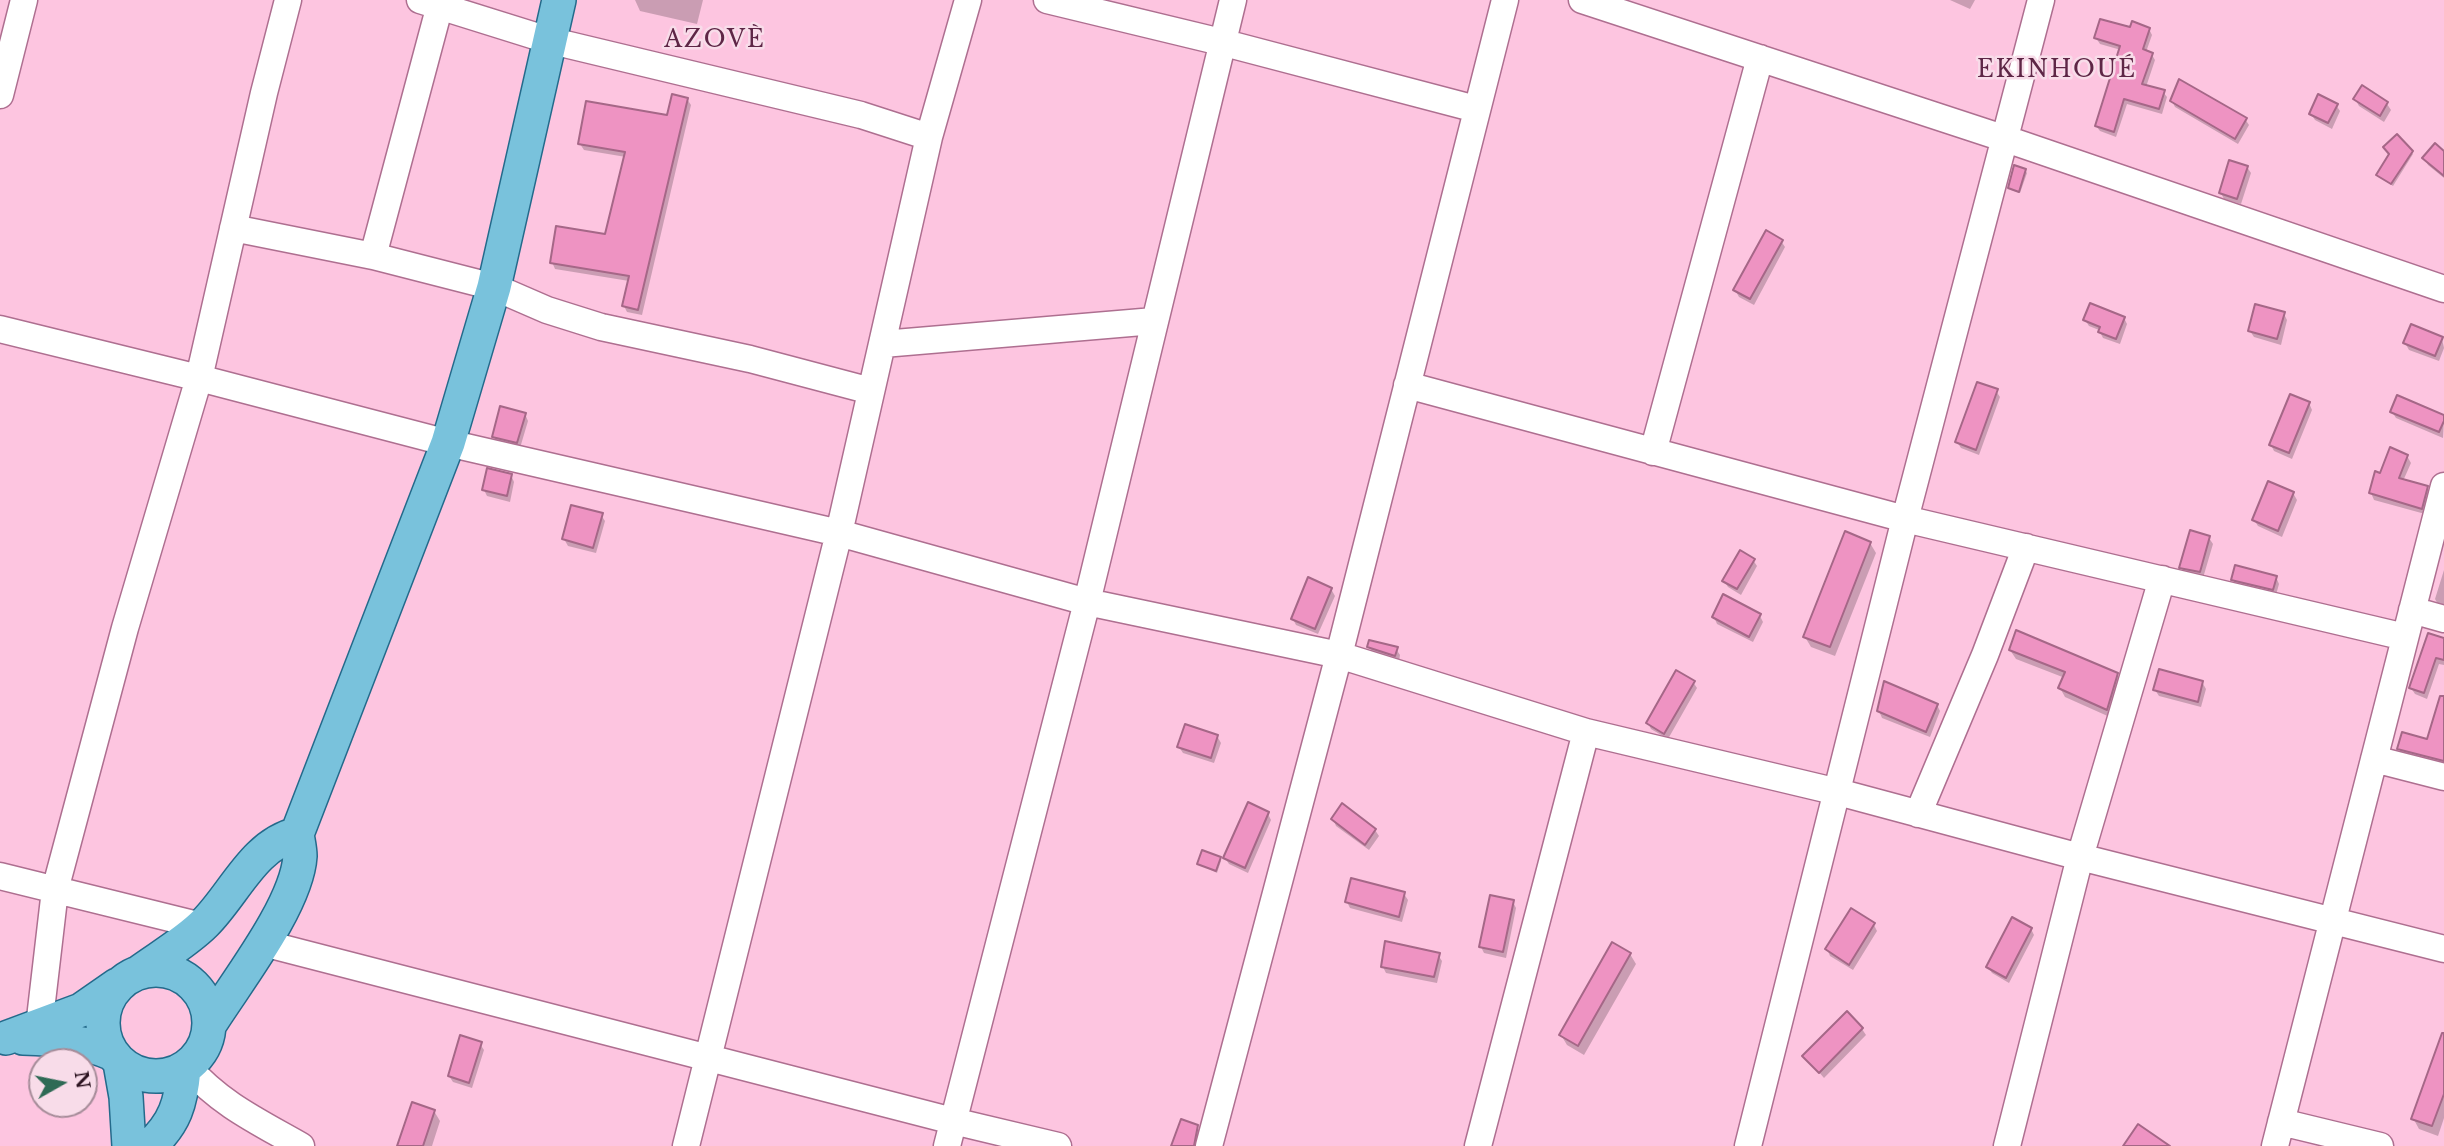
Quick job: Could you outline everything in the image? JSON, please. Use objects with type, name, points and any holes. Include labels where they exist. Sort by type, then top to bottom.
[{"type":"main road","points":[[3,1038],[67,1040],[92,1045],[134,1072],[151,1077],[168,1076],[186,1068],[204,1048],[210,1024],[283,909],[297,873],[300,855],[297,834],[448,443],[494,287],[559,0]]},
{"type":"main road","points":[[3,1038],[81,1010],[130,977],[202,926],[225,902],[254,861],[273,843],[297,834]]},
{"type":"main road","points":[[129,1146],[125,1097],[116,1058],[104,1036],[103,1017],[109,998],[130,977],[158,969],[178,974],[195,986],[206,1003],[210,1024]]},
{"type":"main road","points":[[150,1146],[170,1125],[178,1108],[186,1068]]},
{"type":"street","points":[[0,96],[24,0]]},
{"type":"street","points":[[38,1027],[55,890],[125,628],[199,378],[288,0]]},
{"type":"street","points":[[686,1146],[839,533],[929,137],[968,0]]},
{"type":"street","points":[[1047,0],[1476,110]]},
{"type":"street","points":[[950,1134],[1087,602],[1233,0]]},
{"type":"street","points":[[1209,1146],[1339,655],[1505,0]]},
{"type":"street","points":[[1582,0],[2006,139],[2444,289]]},
{"type":"street","points":[[1748,1146],[1905,519],[2041,0]]},
{"type":"street","points":[[373,256],[430,3],[548,40],[861,115],[929,137]]},
{"type":"street","points":[[1653,452],[1760,58]]},
{"type":"street","points":[[233,228],[373,256],[494,287],[547,310],[601,327],[750,359],[871,391]]},
{"type":"street","points":[[883,344],[1154,321]]},
{"type":"street","points":[[0,329],[448,443],[839,533],[1087,602],[1339,655],[1586,732],[1838,792],[2080,857],[2444,949]]},
{"type":"street","points":[[1406,385],[1905,519],[2405,637]]},
{"type":"street","points":[[2380,1146],[2278,1134],[2444,486]]},
{"type":"street","points":[[1918,814],[1985,654],[2026,547]]},
{"type":"street","points":[[2007,1146],[2080,857],[2162,579]]},
{"type":"street","points":[[2412,610],[2444,619]]},
{"type":"street","points":[[1478,1146],[1586,732]]},
{"type":"street","points":[[2374,759],[2444,777]]},
{"type":"street","points":[[0,876],[202,926]]},
{"type":"street","points":[[263,943],[707,1056],[950,1134],[1058,1146]]},
{"type":"street","points":[[186,1068],[229,1105],[301,1146]]},
{"type":"building","points":[[2100,19],[2130,27],[2132,21],[2150,28],[2143,49],[2153,53],[2142,84],[2165,90],[2159,109],[2124,99],[2114,132],[2095,126],[2120,46],[2094,38]]},
{"type":"building","points":[[2179,79],[2247,118],[2235,139],[2170,101]]},
{"type":"building","points":[[2362,85],[2388,102],[2380,116],[2353,99]]},
{"type":"building","points":[[672,94],[688,98],[638,310],[622,306],[629,276],[550,263],[556,226],[605,234],[625,152],[578,144],[586,101],[667,115]]},
{"type":"building","points":[[2318,94],[2338,104],[2328,123],[2309,114]]},
{"type":"building","points":[[2397,134],[2413,151],[2391,184],[2376,175],[2389,154],[2383,147]]},
{"type":"building","points":[[2435,143],[2444,151],[2444,176],[2422,158]]},
{"type":"building","points":[[2229,160],[2248,166],[2237,199],[2219,193]]},
{"type":"building","points":[[2014,165],[2026,169],[2019,192],[2008,188]]},
{"type":"building","points":[[1766,230],[1783,240],[1750,299],[1733,290]]},
{"type":"building","points":[[2090,303],[2125,317],[2116,339],[2098,332],[2100,327],[2083,320]]},
{"type":"building","points":[[2255,304],[2285,312],[2277,339],[2248,331]]},
{"type":"building","points":[[2411,324],[2443,337],[2435,356],[2403,343]]},
{"type":"building","points":[[1977,382],[1998,389],[1976,450],[1955,442]]},
{"type":"building","points":[[2290,394],[2310,402],[2289,453],[2269,445]]},
{"type":"building","points":[[2397,395],[2444,415],[2439,432],[2390,412]]},
{"type":"building","points":[[500,406],[526,413],[517,443],[492,437]]},
{"type":"building","points":[[2390,447],[2408,455],[2399,478],[2428,486],[2422,509],[2369,493],[2375,471],[2380,473]]},
{"type":"building","points":[[487,468],[512,474],[507,496],[482,490]]},
{"type":"building","points":[[2268,481],[2294,492],[2278,531],[2252,520]]},
{"type":"building","points":[[571,505],[603,513],[593,548],[562,539]]},
{"type":"building","points":[[2190,530],[2210,536],[2200,572],[2179,568]]},
{"type":"building","points":[[1845,531],[1871,542],[1830,647],[1803,637]]},
{"type":"building","points":[[1740,550],[1755,559],[1737,589],[1722,581]]},
{"type":"building","points":[[2235,565],[2277,576],[2273,590],[2231,580]]},
{"type":"building","points":[[1308,577],[1332,588],[1315,629],[1291,619]]},
{"type":"building","points":[[1723,594],[1761,614],[1749,637],[1712,617]]},
{"type":"building","points":[[2016,630],[2118,673],[2107,710],[2058,688],[2065,672],[2009,650]]},
{"type":"building","points":[[2428,633],[2444,638],[2444,660],[2436,658],[2424,693],[2409,688]]},
{"type":"building","points":[[1369,640],[1398,647],[1395,656],[1367,647]]},
{"type":"building","points":[[2159,669],[2203,681],[2198,702],[2153,690]]},
{"type":"building","points":[[1676,670],[1695,681],[1664,734],[1646,723]]},
{"type":"building","points":[[1884,681],[1938,704],[1926,732],[1877,711]]},
{"type":"building","points":[[2440,696],[2444,696],[2444,761],[2397,749],[2402,732],[2427,739]]},
{"type":"building","points":[[1185,724],[1218,735],[1211,758],[1177,747]]},
{"type":"building","points":[[1248,802],[1269,812],[1245,868],[1223,858]]},
{"type":"building","points":[[1342,803],[1376,829],[1365,845],[1331,819]]},
{"type":"building","points":[[1202,850],[1221,857],[1216,871],[1197,864]]},
{"type":"building","points":[[1351,878],[1405,892],[1399,917],[1345,902]]},
{"type":"building","points":[[1490,895],[1514,900],[1503,952],[1479,947]]},
{"type":"building","points":[[1851,908],[1875,923],[1849,965],[1825,949]]},
{"type":"building","points":[[2012,917],[2032,928],[2006,978],[1986,967]]},
{"type":"building","points":[[1385,941],[1440,953],[1434,977],[1381,967]]},
{"type":"building","points":[[1612,942],[1631,953],[1578,1046],[1559,1035]]},
{"type":"building","points":[[1847,1011],[1863,1028],[1819,1073],[1802,1056]]},
{"type":"building","points":[[2442,1033],[2444,1094],[2432,1126],[2411,1119]]},
{"type":"building","points":[[460,1035],[482,1042],[469,1083],[448,1076]]},
{"type":"building","points":[[412,1102],[435,1110],[423,1146],[397,1146]]},
{"type":"building","points":[[1181,1119],[1198,1125],[1194,1146],[1171,1146]]},
{"type":"building","points":[[2138,1124],[2170,1146],[2123,1146]]},
{"type":"district","name":"AZOVÈ","points":[[715,41]]},
{"type":"district","name":"EKINHOUÉ","points":[[2057,71]]}]
